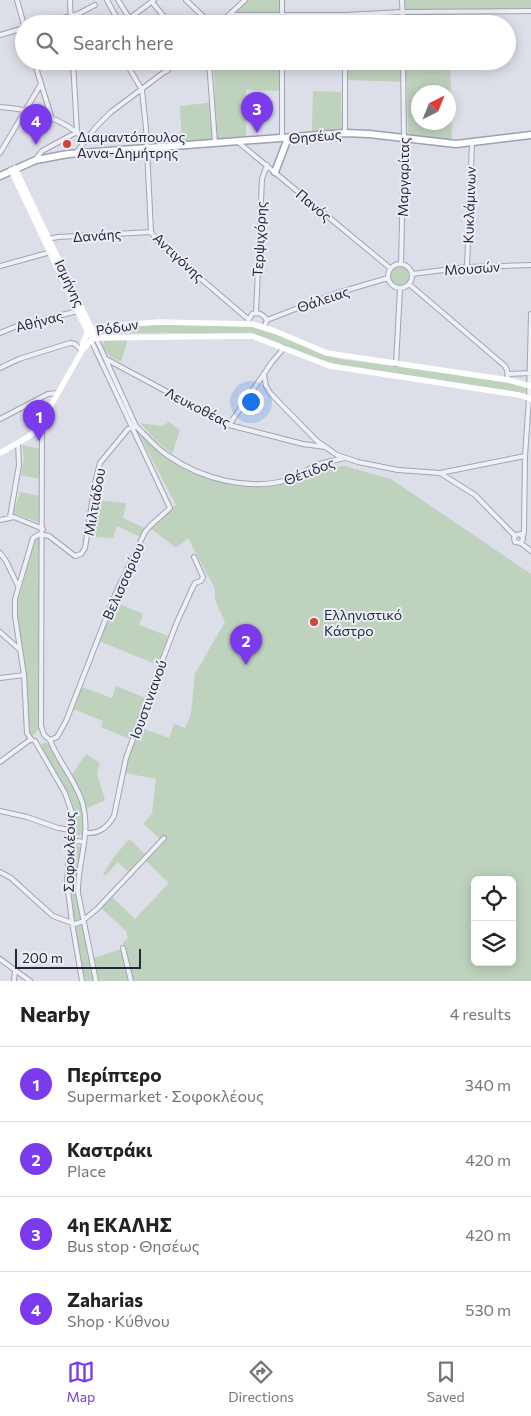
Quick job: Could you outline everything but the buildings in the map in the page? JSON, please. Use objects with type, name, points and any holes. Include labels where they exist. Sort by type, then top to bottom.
[{"type":"main road","name":"Θησέως","points":[[0,176],[36,160],[76,153],[147,147],[345,133],[369,134],[440,143],[472,143],[531,135]]},
{"type":"main road","points":[[275,172],[285,138]]},
{"type":"street","points":[[17,0],[21,15]]},
{"type":"street","points":[[70,0],[71,15]]},
{"type":"street","points":[[118,0],[126,15]]},
{"type":"street","points":[[186,0],[202,15]]},
{"type":"street","points":[[230,15],[245,0]]},
{"type":"street","points":[[282,0],[282,15]]},
{"type":"street","points":[[402,0],[402,15]]},
{"type":"street","points":[[107,1],[116,15]]},
{"type":"street","points":[[132,15],[153,1],[163,15]]},
{"type":"street","points":[[73,15],[95,5]]},
{"type":"street","points":[[230,15],[345,15],[402,12],[531,11]]},
{"type":"street","points":[[0,36],[15,30]]},
{"type":"street","points":[[37,70],[52,119]]},
{"type":"street","points":[[74,70],[77,132]]},
{"type":"street","points":[[130,70],[142,90]]},
{"type":"street","points":[[210,70],[215,143]]},
{"type":"street","points":[[282,70],[285,138]]},
{"type":"street","points":[[345,70],[345,133]]},
{"type":"street","name":"Μαργαρίτας","points":[[400,264],[404,138],[403,70]]},
{"type":"street","points":[[76,153],[85,140],[111,112],[167,71]]},
{"type":"street","points":[[0,154],[41,84]]},
{"type":"street","name":"Αντιγόνης","points":[[142,90],[151,232],[160,243],[248,321]]},
{"type":"street","points":[[0,107],[26,109],[52,119],[77,132],[85,140]]},
{"type":"street","points":[[36,160],[42,152],[77,132]]},
{"type":"street","name":"Πανός","points":[[237,142],[390,268]]},
{"type":"street","name":"Κυκλάμινων","points":[[467,267],[472,143]]},
{"type":"street","name":"Τερψιχόρης","points":[[256,313],[262,179],[267,165]]},
{"type":"street","name":"Ισμήνης","points":[[13,169],[134,426]]},
{"type":"street","name":"Δανάης","points":[[47,240],[151,232]]},
{"type":"street","points":[[0,266],[52,251]]},
{"type":"street","name":"Ισμήνης","points":[[52,251],[78,311],[90,331]]},
{"type":"street","points":[[400,264],[406,265],[412,274],[410,284],[400,289],[390,284],[388,278],[390,268],[400,264]]},
{"type":"street","name":"Μουσών","points":[[412,274],[467,267],[531,265]]},
{"type":"street","name":"Θάλειας","points":[[267,320],[337,293],[388,278]]},
{"type":"street","points":[[410,284],[505,366],[508,377],[530,373]]},
{"type":"street","points":[[396,364],[400,289]]},
{"type":"street","name":"Αθήνας","points":[[0,333],[17,326],[78,311]]},
{"type":"street","points":[[248,321],[252,314],[261,314],[267,320],[264,327]]},
{"type":"street","points":[[531,314],[530,398],[525,456],[524,526],[515,542],[531,551]]},
{"type":"street","name":"Ρόδων","points":[[82,351],[83,342],[90,331],[115,325],[159,322],[248,321],[327,354],[508,377],[530,386]]},
{"type":"street","name":"Ρόδων","points":[[82,351],[94,339],[252,336],[260,337],[330,366],[530,398]]},
{"type":"street","name":"Ισμήνης","points":[[94,339],[106,358],[134,426]]},
{"type":"street","points":[[0,368],[65,344],[75,344],[82,351],[34,433],[0,453]]},
{"type":"street","points":[[229,424],[284,348]]},
{"type":"street","name":"Λευκοθέας","points":[[106,358],[229,424],[303,444],[325,447]]},
{"type":"street","name":"Θέτιδος","points":[[264,374],[266,386],[270,393],[325,447],[344,458],[398,470],[440,472],[525,456]]},
{"type":"street","points":[[0,419],[48,394],[57,393]]},
{"type":"street","points":[[0,762],[44,735],[41,726],[42,421]]},
{"type":"street","name":"Θέτιδος","points":[[134,426],[141,430],[158,448],[182,465],[208,476],[244,483],[272,483],[290,480],[318,464],[344,458]]},
{"type":"street","name":"Μιλτιάδου","points":[[43,532],[75,556],[79,556],[84,551],[98,467],[123,434],[134,426]]},
{"type":"street","name":"Βελισσαρίου","points":[[50,740],[58,736],[66,721],[115,595],[145,532],[170,508],[134,426]]},
{"type":"street","points":[[10,517],[19,465],[18,443]]},
{"type":"street","points":[[440,472],[474,495],[523,540],[521,544]]},
{"type":"street","points":[[0,520],[15,517],[43,532]]},
{"type":"street","name":"Σοφοκλέους","points":[[43,532],[33,538],[18,586],[14,610],[24,676],[28,735],[33,740],[70,804],[72,817],[67,883],[82,981]]},
{"type":"street","points":[[0,553],[6,560],[18,586]]},
{"type":"street","name":"Ιουστινιανού","points":[[85,833],[101,831],[110,823],[114,816],[126,758],[176,622],[195,583],[201,581],[203,577],[194,557]]},
{"type":"street","points":[[0,632],[20,649]]},
{"type":"street","points":[[0,678],[24,676]]},
{"type":"street","name":"Σοφοκλέους","points":[[44,735],[50,740],[82,801],[85,833],[78,885],[96,981]]},
{"type":"street","points":[[0,811],[71,830]]},
{"type":"street","points":[[0,872],[17,883],[53,916],[75,924],[84,920],[97,909],[164,838]]},
{"type":"street","points":[[70,840],[84,842]]},
{"type":"street","points":[[123,948],[132,980]]},
{"type":"street","points":[[1,961],[30,981]]},
{"type":"street","points":[[14,971],[14,981]]},
{"type":"green space","points":[[248,0],[280,0],[280,15],[232,15]]},
{"type":"green space","points":[[402,0],[531,0],[531,9],[402,12]]},
{"type":"green space","points":[[449,14],[449,15],[370,15]]},
{"type":"green space","points":[[214,70],[280,70],[280,91],[246,90],[246,137],[182,142],[180,106],[215,102]]},
{"type":"green space","points":[[347,70],[450,70],[451,85],[411,85],[411,130],[452,130],[452,141],[408,135],[407,82],[348,80]]},
{"type":"green space","points":[[313,91],[341,92],[342,130],[312,131]]},
{"type":"green space","points":[[400,267],[406,270],[409,276],[406,282],[400,285],[394,282],[391,276],[394,270]]},
{"type":"green space","points":[[141,324],[253,327],[280,336],[323,355],[340,359],[504,381],[527,389],[524,393],[521,393],[346,367],[303,354],[267,338],[250,333],[106,334],[99,332],[100,329]]},
{"type":"green space","points":[[107,338],[128,338],[121,362],[110,356],[102,345]]},
{"type":"green space","points":[[169,422],[180,430],[172,454],[155,440],[140,423],[162,426]]},
{"type":"green space","points":[[138,428],[165,456],[184,468],[234,484],[275,485],[298,479],[317,469],[345,466],[391,479],[531,574],[531,981],[133,981],[123,942],[128,938],[126,931],[101,908],[112,897],[135,919],[169,883],[142,857],[128,872],[118,862],[105,876],[103,874],[129,839],[149,858],[164,843],[143,823],[152,814],[156,779],[125,773],[128,759],[139,727],[169,738],[174,724],[185,728],[191,714],[195,674],[225,622],[215,600],[215,589],[188,538],[176,548],[150,528],[176,505],[136,429]]},
{"type":"green space","points":[[22,445],[41,449],[40,479],[21,475],[24,459]]},
{"type":"green space","points":[[20,492],[41,496],[40,523],[13,513]]},
{"type":"green space","points":[[95,500],[126,503],[123,518],[144,528],[140,537],[117,526],[113,538],[91,537]]},
{"type":"green space","points":[[41,539],[39,729],[32,736],[28,733],[26,676],[18,620],[18,601],[35,540]]},
{"type":"green space","points":[[115,602],[143,614],[139,625],[168,636],[158,665],[99,641]]},
{"type":"green space","points":[[116,686],[145,698],[130,739],[101,727],[103,721],[73,709],[82,687],[112,698]]},
{"type":"green space","points":[[45,742],[49,744],[80,801],[84,835],[73,835],[72,833],[74,808],[42,748],[42,744]]},
{"type":"green space","points":[[86,754],[100,763],[97,773],[105,800],[86,809],[71,776]]},
{"type":"green space","points":[[74,844],[81,847],[77,882],[82,918],[77,922],[74,921],[70,884],[72,847]]},
{"type":"green space","points":[[81,925],[95,981],[85,981],[74,927]]},
{"type":"green space","points":[[121,949],[128,981],[98,981],[94,958]]},
{"type":"place","name":"4η ΕΚΑΛΗΣ","points":[[257,133]]},
{"type":"place","name":"Διαμαντόπουλος Αννα-Δημήτρης","points":[[67,144]]},
{"type":"place","name":"Zaharias","points":[[36,145]]},
{"type":"place","name":"Περίπτερο","points":[[39,441]]},
{"type":"place","name":"Ελληνιστικό Κάστρο","points":[[314,622]]},
{"type":"place","name":"Καστράκι","points":[[246,665]]}]
